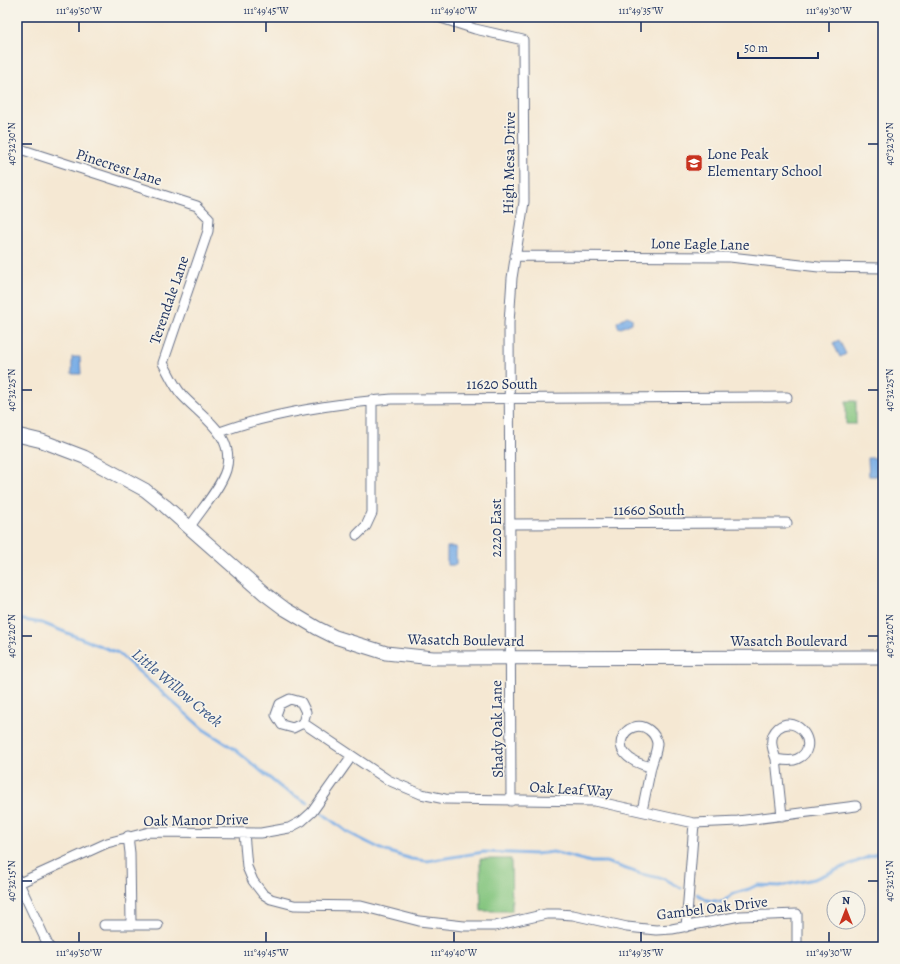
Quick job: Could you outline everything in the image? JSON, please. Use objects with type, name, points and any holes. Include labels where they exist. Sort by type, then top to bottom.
[{"type":"main road","name":"Wasatch Boulevard","points":[[17,435],[65,449],[124,477],[165,506],[285,610],[336,637],[386,652],[413,657],[510,658],[883,657]]},
{"type":"street","name":"High Mesa Drive","points":[[438,17],[476,29],[523,40],[525,184],[522,220],[515,256],[510,300],[510,398]]},
{"type":"street","name":"Pinecrest Lane","points":[[17,148],[197,206],[204,211],[208,218]]},
{"type":"street","name":"Terendale Lane","points":[[208,218],[208,231],[163,363],[182,395],[220,432]]},
{"type":"street","name":"Lone Eagle Lane","points":[[515,256],[730,257],[833,268],[883,268]]},
{"type":"street","name":"11620 South","points":[[220,432],[247,423],[330,406],[372,400],[411,398],[787,397]]},
{"type":"street","name":"2220 East","points":[[510,398],[510,658]]},
{"type":"street","points":[[356,535],[366,526],[372,513],[372,400]]},
{"type":"street","points":[[190,528],[221,481],[226,470],[227,457],[220,432]]},
{"type":"street","name":"11660 South","points":[[510,524],[788,523]]},
{"type":"street","name":"Shady Oak Lane","points":[[510,658],[511,801]]},
{"type":"street","name":"Oak Leaf Way","points":[[303,723],[351,758],[388,780],[422,794],[445,799],[595,801],[694,824],[738,821],[856,806]]},
{"type":"street","points":[[776,759],[797,759],[804,754],[808,747],[808,739],[805,732],[800,727],[786,724],[774,732],[771,738],[776,759],[782,816]]},
{"type":"street","points":[[642,811],[657,742],[654,734],[647,728],[639,726],[631,727],[625,733],[622,740],[622,748],[625,756],[632,761],[651,767]]},
{"type":"street","name":"Oak Manor Drive","points":[[18,882],[107,843],[128,836],[149,832],[244,833],[275,831],[289,828],[302,821],[312,812],[351,758]]},
{"type":"street","points":[[686,927],[694,824]]},
{"type":"street","name":"Gambel Oak Drive","points":[[244,833],[247,867],[253,881],[263,894],[279,902],[294,904],[361,906],[419,921],[464,926],[495,926],[546,914],[574,915],[642,930],[656,930],[686,927],[740,916],[797,914],[797,947]]},
{"type":"street","points":[[128,836],[130,853],[131,925]]},
{"type":"street","points":[[18,882],[49,947]]},
{"type":"street","points":[[104,925],[158,925]]},
{"type":"green space","points":[[846,401],[856,401],[856,424],[846,424]]},
{"type":"green space","points":[[480,859],[511,859],[512,911],[481,911]]},
{"type":"water","points":[[627,316],[632,318],[632,323],[621,328],[618,327],[617,322]]},
{"type":"water","points":[[839,340],[846,354],[840,357],[833,343]]},
{"type":"water","points":[[72,357],[80,357],[81,374],[72,374]]},
{"type":"water","points":[[868,458],[877,458],[877,476],[869,476]]},
{"type":"water","points":[[447,547],[456,547],[456,565],[447,565]]},
{"type":"waterway","name":"Little Willow Creek","points":[[17,619],[42,623],[118,653],[203,729],[233,748],[283,789],[308,803]]},
{"type":"waterway","name":"Little Willow Creek","points":[[322,813],[347,832],[383,850],[411,859],[427,861],[484,852],[536,854],[553,852],[591,862],[606,862],[641,874],[665,879],[681,888]]},
{"type":"waterway","name":"Little Willow Creek","points":[[697,894],[707,900],[723,902],[732,894],[757,885],[780,886],[814,879],[883,851]]},
{"type":"place","name":"Lone Peak Elementary School","points":[[694,163]]}]
